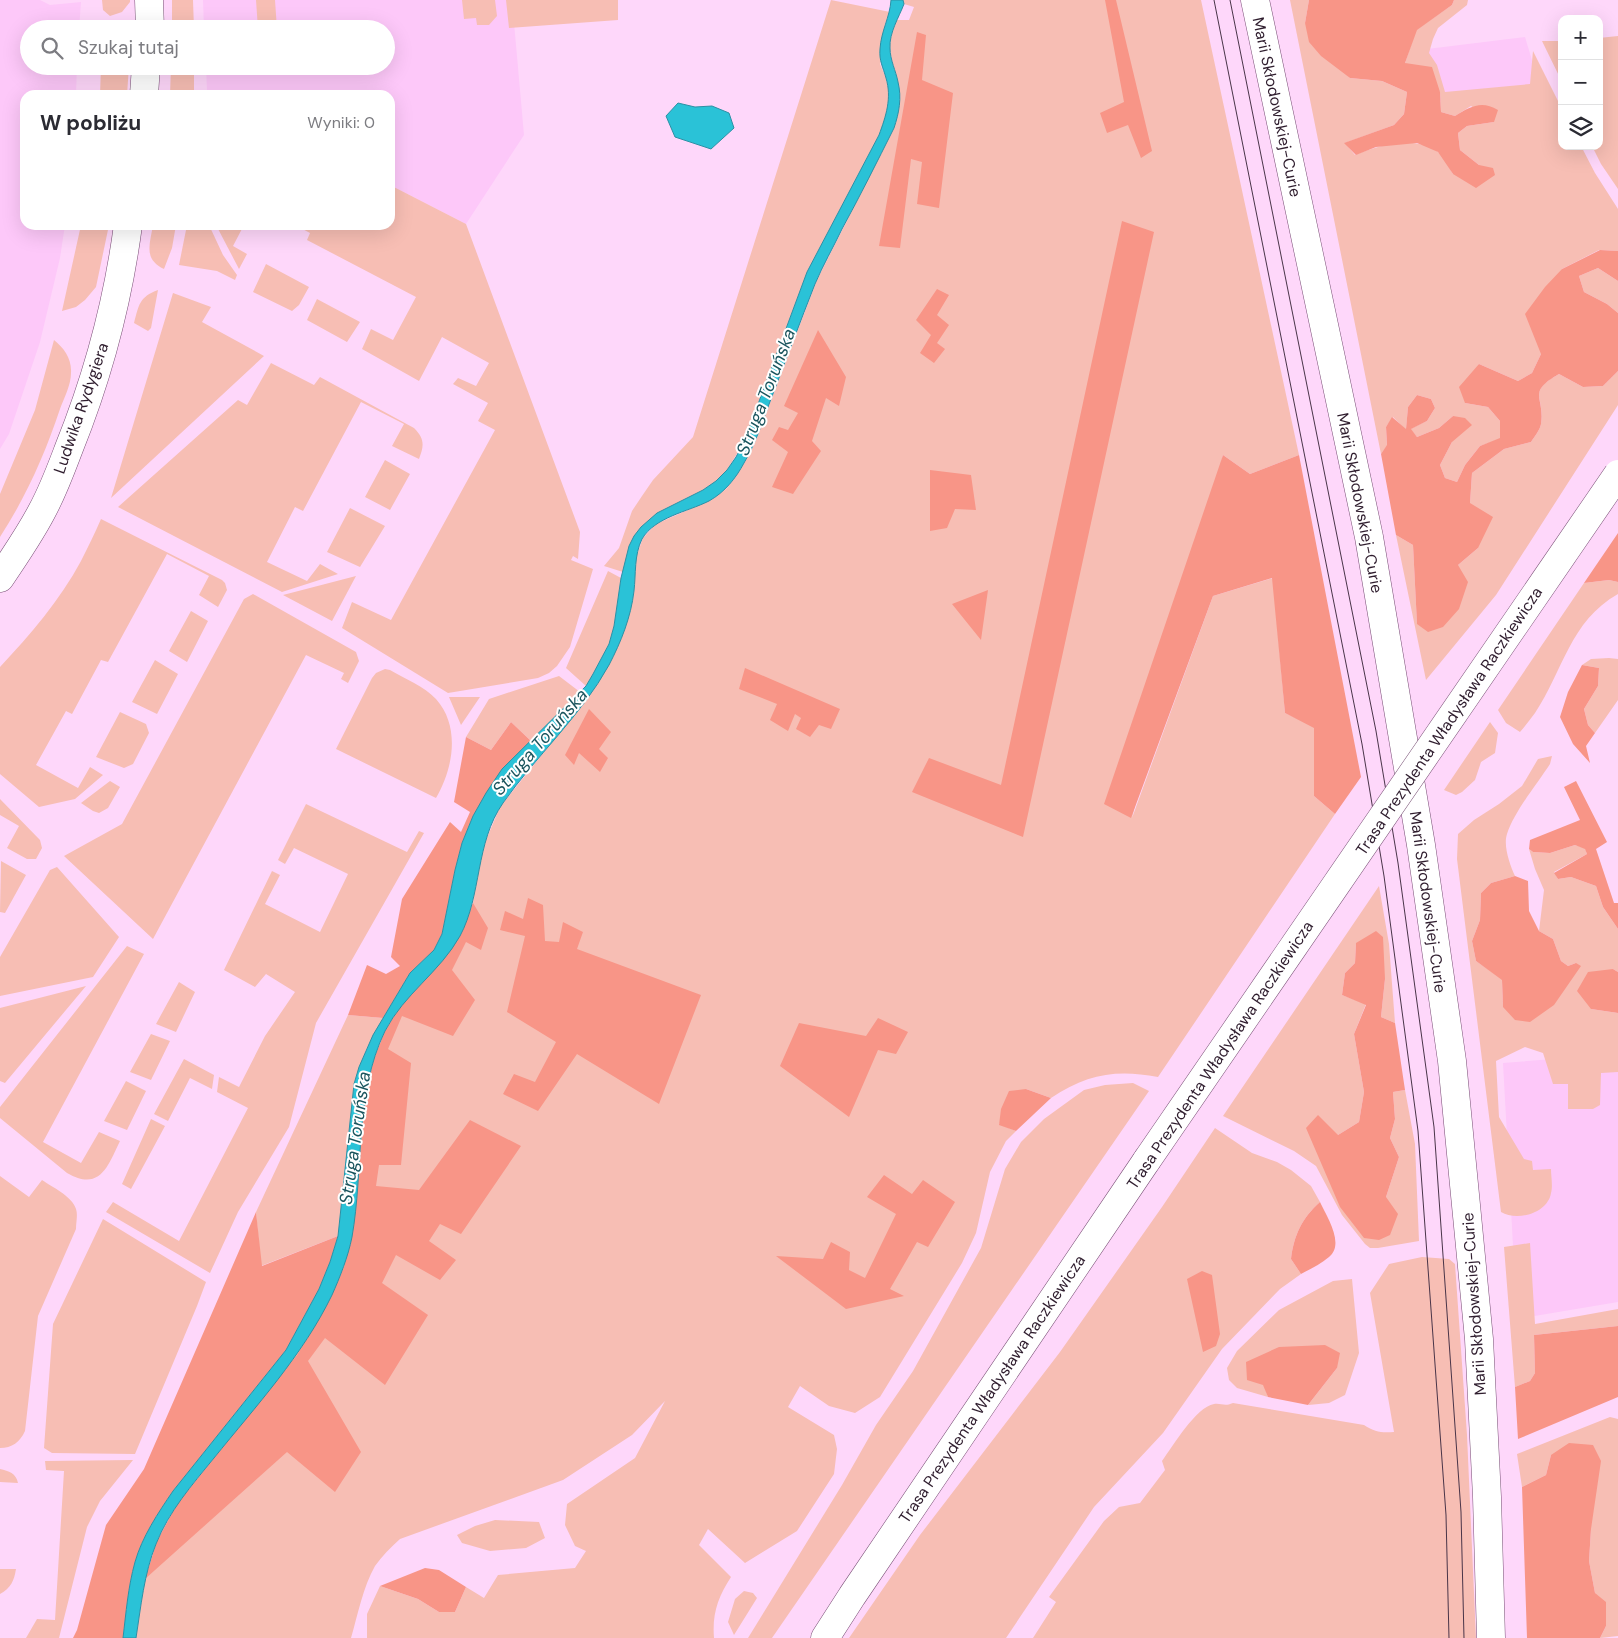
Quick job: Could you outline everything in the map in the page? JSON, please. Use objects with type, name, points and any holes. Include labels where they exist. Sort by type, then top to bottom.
[{"type":"street","points":[[148,0],[149,20]]},
{"type":"street","name":"Marii Skłodowskiej-Curie","points":[[1255,0],[1369,537],[1422,855],[1452,1061],[1479,1339],[1491,1638]]},
{"type":"street","points":[[144,90],[145,75]]},
{"type":"street","name":"Ludwika Rydygiera","points":[[0,578],[43,510],[92,387],[122,272],[127,230]]},
{"type":"street","name":"Trasa Prezydenta Władysława Raczkiewicza","points":[[825,1638],[1147,1160],[1618,474]]},
{"type":"shaded area","points":[[0,0],[40,0],[50,5],[81,2],[80,20],[20,20],[20,75],[77,75],[76,90],[20,90],[20,230],[64,230],[60,258],[40,342],[9,434],[0,449]]},
{"type":"shaded area","points":[[102,0],[130,0],[130,2],[122,12],[110,16],[103,10]]},
{"type":"shaded area","points":[[172,0],[193,0],[194,20],[172,20]]},
{"type":"shaded area","points":[[203,0],[512,0],[524,135],[466,224],[395,188],[395,90],[207,90],[206,75],[395,75],[395,20],[204,20]]},
{"type":"shaded area","points":[[256,0],[275,0],[276,20],[257,20]]},
{"type":"shaded area","points":[[462,0],[495,0],[497,16],[489,25],[477,25],[476,18],[464,19]]},
{"type":"shaded area","points":[[506,0],[618,0],[618,20],[509,28]]},
{"type":"shaded area","points":[[831,0],[890,12],[885,24],[880,64],[889,90],[889,105],[879,135],[807,272],[744,442],[727,470],[703,490],[657,513],[629,546],[623,572],[604,566],[619,548],[632,511],[653,480],[693,437]]},
{"type":"shaded area","points":[[903,0],[1201,0],[1299,455],[1250,474],[1223,455],[1132,818],[1213,596],[1273,578],[1285,713],[1315,727],[1314,796],[1335,814],[1158,1077],[1129,1074],[1102,1076],[1077,1083],[1051,1098],[1026,1089],[999,1124],[1016,1131],[1006,1141],[990,1172],[976,1233],[962,1263],[880,1397],[855,1413],[829,1406],[800,1386],[788,1407],[834,1435],[837,1449],[834,1474],[797,1531],[745,1563],[708,1529],[699,1545],[731,1577],[715,1613],[714,1638],[367,1638],[367,1614],[380,1586],[418,1599],[439,1612],[455,1612],[466,1587],[484,1598],[498,1575],[575,1568],[586,1551],[575,1546],[565,1525],[567,1504],[635,1458],[665,1401],[632,1435],[563,1480],[400,1539],[375,1566],[371,1574],[351,1638],[136,1638],[145,1579],[332,1295],[375,1056],[473,903],[477,872],[486,840],[500,807],[593,691],[619,644],[634,594],[636,557],[643,538],[656,524],[713,499],[726,489],[735,478],[754,445],[817,280],[894,128],[900,93],[890,52],[891,39],[897,20],[909,20],[914,7],[904,4]]},
{"type":"shaded area","points":[[1105,0],[1116,0],[1152,151],[1141,158],[1128,125],[1107,133],[1100,113],[1124,102]]},
{"type":"shaded area","points":[[1290,0],[1309,0],[1305,23],[1350,78],[1382,81],[1407,92],[1404,114],[1394,125],[1345,143],[1355,155],[1386,145],[1408,143],[1429,147],[1438,152],[1453,174],[1479,165],[1460,150],[1458,133],[1467,126],[1494,122],[1471,106],[1455,116],[1441,112],[1440,92],[1405,63],[1416,30],[1452,5],[1454,0],[1468,0],[1467,5],[1438,28],[1429,53],[1437,65],[1445,92],[1530,84],[1533,51],[1558,101],[1558,150],[1583,150],[1618,209],[1618,251],[1599,250],[1562,269],[1541,354],[1532,373],[1518,381],[1479,364],[1465,403],[1488,407],[1500,421],[1500,439],[1480,446],[1465,465],[1457,482],[1445,478],[1440,465],[1452,442],[1453,416],[1439,428],[1417,437],[1410,429],[1427,421],[1435,408],[1431,399],[1417,395],[1408,407],[1406,430],[1393,417],[1386,427],[1387,446],[1381,454]]},
{"type":"shaded area","points":[[1309,0],[1454,0],[1452,5],[1417,30],[1405,63],[1432,67],[1440,92],[1441,112],[1455,116],[1481,105],[1498,110],[1494,122],[1467,126],[1458,133],[1460,150],[1479,165],[1493,168],[1495,175],[1476,188],[1453,174],[1438,152],[1417,143],[1376,147],[1356,155],[1344,143],[1394,125],[1404,114],[1407,92],[1382,81],[1350,78],[1321,56],[1309,42],[1305,23]]},
{"type":"shaded area","points":[[917,32],[926,35],[922,80],[953,93],[939,208],[917,204],[922,162],[911,159],[900,248],[879,246]]},
{"type":"shaded area","points":[[1618,36],[1618,189],[1594,150],[1603,150],[1603,38]]},
{"type":"shaded area","points":[[1525,37],[1541,90],[1428,102],[1419,50]]},
{"type":"shaded area","points":[[1542,41],[1558,41],[1558,74]]},
{"type":"shaded area","points":[[101,75],[128,75],[127,90],[100,90]]},
{"type":"shaded area","points":[[171,75],[194,75],[194,90],[170,90]]},
{"type":"shaded area","points":[[395,188],[466,224],[580,532],[578,559],[573,556],[571,560],[593,569],[570,647],[557,666],[549,673],[538,678],[448,693],[342,628],[352,602],[391,620],[495,430],[478,421],[488,403],[453,384],[458,378],[476,386],[489,363],[442,337],[419,381],[362,349],[371,329],[393,340],[416,297],[307,240],[310,233],[304,230],[395,230]]},
{"type":"shaded area","points":[[1122,221],[1154,232],[1023,837],[912,792],[929,758],[1001,785]]},
{"type":"shaded area","points":[[80,230],[108,230],[96,287],[76,307],[62,311]]},
{"type":"shaded area","points":[[152,230],[175,230],[172,248],[164,269],[157,265],[150,256]]},
{"type":"shaded area","points":[[186,230],[211,230],[223,255],[237,275],[235,280],[217,271],[179,265]]},
{"type":"shaded area","points":[[219,230],[241,230],[233,246],[247,254],[239,269]]},
{"type":"shaded area","points":[[1600,250],[1618,251],[1618,281],[1598,268],[1579,276],[1584,292],[1607,304],[1618,313],[1618,371],[1603,386],[1583,387],[1559,374],[1549,380],[1540,391],[1541,424],[1531,442],[1504,449],[1472,473],[1470,503],[1493,517],[1478,548],[1458,565],[1468,582],[1459,609],[1443,627],[1428,632],[1417,624],[1413,545],[1396,535],[1381,454],[1387,445],[1386,427],[1392,417],[1406,429],[1408,407],[1417,395],[1431,399],[1435,408],[1427,421],[1411,429],[1417,437],[1439,428],[1453,416],[1465,418],[1472,425],[1452,442],[1440,465],[1445,478],[1457,482],[1465,465],[1480,446],[1500,438],[1500,421],[1488,407],[1465,403],[1459,387],[1479,364],[1518,381],[1532,373],[1541,354],[1525,314],[1545,287],[1562,269]]},
{"type":"shaded area","points":[[266,264],[309,287],[299,305],[292,311],[253,292]]},
{"type":"shaded area","points":[[1598,268],[1618,281],[1618,313],[1607,304],[1584,292],[1579,276]]},
{"type":"shaded area","points":[[937,289],[949,295],[937,315],[949,325],[937,343],[945,349],[934,363],[920,353],[931,335],[916,320]]},
{"type":"shaded area","points":[[158,290],[151,328],[148,331],[134,323],[143,299]]},
{"type":"shaded area","points":[[173,293],[211,307],[202,322],[264,356],[111,498]]},
{"type":"shaded area","points":[[317,299],[360,322],[347,342],[307,320]]},
{"type":"shaded area","points":[[818,330],[846,377],[839,406],[826,398],[812,441],[821,451],[793,494],[772,487],[788,452],[772,440],[779,427],[788,430],[798,413],[784,406]]},
{"type":"shaded area","points":[[54,340],[64,350],[69,359],[71,368],[70,382],[34,475],[0,537],[0,494],[35,410]]},
{"type":"shaded area","points":[[271,363],[314,385],[320,377],[414,428],[422,439],[422,450],[419,459],[392,446],[404,424],[361,402],[303,511],[295,507],[267,562],[307,581],[320,564],[338,574],[282,592],[118,507],[238,400],[247,405]]},
{"type":"shaded area","points":[[1618,371],[1618,405],[1496,595],[1426,680],[1396,535],[1413,545],[1417,624],[1458,565],[1478,548],[1470,503],[1472,473],[1504,449],[1531,442],[1541,424],[1540,391],[1549,380],[1559,374],[1583,387],[1603,386]]},
{"type":"shaded area","points":[[1223,455],[1250,474],[1299,455],[1361,777],[1335,814],[1314,796],[1314,728],[1285,713],[1272,578],[1213,596],[1131,818],[1104,804]]},
{"type":"shaded area","points":[[385,460],[410,474],[390,510],[365,497]]},
{"type":"shaded area","points":[[930,470],[971,475],[976,510],[955,509],[947,528],[930,531]]},
{"type":"shaded area","points":[[350,508],[385,526],[360,567],[327,552]]},
{"type":"shaded area","points":[[101,519],[222,580],[227,590],[218,607],[199,595],[209,576],[167,554],[108,662],[101,660],[72,714],[66,711],[36,765],[78,788],[90,767],[103,775],[75,799],[39,807],[0,774],[0,667],[33,630],[64,590],[81,561]]},
{"type":"shaded area","points":[[1618,533],[1618,582],[1609,580],[1584,583]]},
{"type":"shaded area","points":[[608,571],[621,578],[614,626],[609,644],[586,686],[566,668]]},
{"type":"shaded area","points":[[356,576],[332,621],[283,595]]},
{"type":"shaded area","points":[[1609,580],[1618,582],[1618,594],[1602,605],[1578,632],[1535,713],[1520,732],[1506,723],[1498,710],[1584,583]]},
{"type":"shaded area","points":[[988,590],[981,640],[952,604]]},
{"type":"shaded area","points":[[253,594],[356,652],[359,661],[348,683],[341,679],[344,673],[306,655],[153,939],[64,856],[122,824],[244,599]]},
{"type":"shaded area","points":[[191,611],[208,621],[187,662],[169,651]]},
{"type":"shaded area","points":[[1591,659],[1618,659],[1618,700],[1595,733],[1588,725],[1584,709],[1598,686],[1599,668],[1582,665]]},
{"type":"shaded area","points":[[155,660],[178,674],[157,714],[132,702]]},
{"type":"shaded area","points":[[1582,665],[1599,668],[1598,686],[1584,709],[1588,725],[1595,733],[1586,746],[1590,763],[1573,744],[1560,717],[1568,692]]},
{"type":"shaded area","points":[[745,668],[840,709],[831,729],[819,725],[810,737],[796,729],[801,718],[795,714],[788,731],[770,720],[777,704],[739,689]]},
{"type":"shaded area","points":[[385,669],[414,683],[431,694],[444,710],[449,722],[452,748],[450,761],[447,774],[436,798],[336,749],[372,678],[376,673]]},
{"type":"shaded area","points":[[559,676],[580,692],[531,741],[511,722],[491,750],[466,737],[489,699]]},
{"type":"shaded area","points":[[449,697],[480,697],[461,725]]},
{"type":"shaded area","points":[[589,709],[611,732],[599,749],[608,758],[600,772],[579,753],[574,765],[565,755]]},
{"type":"shaded area","points":[[120,712],[146,724],[149,733],[133,764],[124,768],[96,757]]},
{"type":"shaded area","points":[[511,722],[531,741],[502,769],[473,816],[462,843],[442,934],[434,950],[410,973],[383,1018],[348,1015],[367,965],[386,974],[400,966],[391,957],[402,899],[450,822],[461,832],[470,812],[454,802],[466,737],[491,750]]},
{"type":"shaded area","points":[[1490,722],[1498,733],[1495,753],[1481,762],[1475,780],[1462,792],[1456,795],[1444,790]]},
{"type":"shaded area","points":[[1552,756],[1550,764],[1520,807],[1507,834],[1506,850],[1515,876],[1491,883],[1481,893],[1480,920],[1472,941],[1476,961],[1502,979],[1503,1007],[1576,963],[1568,966],[1561,961],[1553,939],[1539,931],[1544,890],[1529,849],[1533,852],[1550,853],[1575,845],[1585,848],[1587,854],[1554,872],[1558,879],[1571,877],[1596,886],[1603,907],[1618,929],[1618,972],[1613,969],[1591,1009],[1618,1013],[1618,1072],[1601,1073],[1600,1105],[1593,1109],[1568,1109],[1568,1084],[1553,1084],[1543,1053],[1525,1047],[1496,1061],[1499,1117],[1524,1159],[1532,1161],[1533,1170],[1551,1169],[1552,1187],[1549,1200],[1544,1206],[1531,1214],[1515,1216],[1501,1212],[1457,859],[1458,834],[1474,820],[1522,786],[1538,759]]},
{"type":"shaded area","points":[[110,781],[120,787],[108,808],[99,813],[81,803]]},
{"type":"shaded area","points":[[1576,781],[1607,842],[1596,849],[1614,903],[1618,903],[1618,929],[1603,907],[1596,886],[1571,877],[1558,879],[1554,873],[1587,854],[1585,849],[1575,845],[1550,853],[1533,852],[1529,849],[1530,840],[1580,820],[1564,787]]},
{"type":"shaded area","points":[[0,799],[40,840],[42,848],[36,859],[27,859],[7,848],[19,826],[0,815]]},
{"type":"shaded area","points":[[306,804],[407,852],[419,831],[424,833],[316,1023],[289,1127],[238,1212],[210,1273],[106,1212],[113,1202],[179,1241],[248,1108],[217,1092],[219,1077],[239,1087],[265,1036],[295,992],[266,974],[255,987],[224,970],[272,871],[280,875],[265,904],[320,932],[348,874],[294,848],[285,864],[278,860]]},
{"type":"shaded area","points":[[1,861],[26,875],[5,913],[0,912]]},
{"type":"shaded area","points":[[57,867],[119,937],[93,977],[0,996],[0,957],[50,870]]},
{"type":"shaded area","points":[[1515,876],[1528,881],[1529,911],[1539,931],[1553,939],[1561,961],[1568,966],[1576,963],[1581,966],[1554,1005],[1530,1022],[1515,1020],[1503,1007],[1502,980],[1476,961],[1472,941],[1480,920],[1481,893],[1491,883]]},
{"type":"shaded area","points":[[1379,886],[1389,944],[1395,1023],[1381,1017],[1385,979],[1356,943],[1355,963],[1345,973],[1342,995],[1366,1004],[1354,1034],[1364,1092],[1359,1122],[1338,1135],[1386,1197],[1399,1157],[1390,1138],[1395,1119],[1393,1092],[1405,1090],[1415,1144],[1419,1241],[1370,1248],[1342,1215],[1316,1166],[1294,1151],[1223,1116]]},
{"type":"shaded area","points":[[528,898],[543,905],[545,941],[559,942],[563,922],[583,932],[577,949],[701,995],[659,1104],[577,1054],[538,1111],[503,1094],[514,1074],[535,1082],[556,1042],[507,1012],[525,936],[500,930],[505,911],[523,919]]},
{"type":"shaded area","points":[[473,903],[488,928],[481,950],[466,942],[452,970],[475,1000],[453,1036],[402,1016],[388,1049],[411,1063],[401,1165],[379,1165],[376,1186],[419,1190],[470,1120],[521,1146],[461,1234],[440,1224],[429,1241],[456,1260],[440,1280],[396,1255],[382,1283],[428,1315],[385,1385],[325,1338],[308,1361],[361,1452],[335,1492],[287,1452],[145,1579],[157,1541],[177,1504],[297,1355],[332,1295],[344,1267],[352,1237],[367,1085],[375,1056],[385,1031],[400,1006],[461,934]]},
{"type":"shaded area","points":[[1376,931],[1383,937],[1385,979],[1381,1017],[1395,1023],[1405,1090],[1393,1092],[1395,1119],[1390,1138],[1399,1157],[1386,1197],[1398,1214],[1390,1235],[1379,1240],[1364,1238],[1340,1207],[1306,1128],[1318,1115],[1338,1135],[1359,1122],[1364,1092],[1354,1034],[1366,1005],[1342,995],[1345,973],[1355,963],[1356,943]]},
{"type":"shaded area","points":[[127,946],[144,954],[43,1142],[81,1163],[99,1132],[120,1141],[107,1167],[101,1174],[88,1180],[67,1173],[0,1118],[0,1107]]},
{"type":"shaded area","points":[[1613,969],[1618,972],[1618,1013],[1591,1009],[1577,991],[1588,972]]},
{"type":"shaded area","points":[[179,982],[195,992],[176,1032],[156,1024]]},
{"type":"shaded area","points":[[86,986],[5,1083],[0,1081],[0,1008]]},
{"type":"shaded area","points":[[348,1015],[383,1018],[366,1050],[354,1084],[338,1236],[261,1266],[256,1212]]},
{"type":"shaded area","points":[[878,1018],[908,1032],[896,1054],[878,1050],[849,1117],[780,1066],[799,1023],[866,1036]]},
{"type":"shaded area","points":[[151,1034],[170,1041],[151,1080],[130,1072]]},
{"type":"shaded area","points":[[1618,1054],[1618,1302],[1517,1319],[1503,1063]]},
{"type":"shaded area","points":[[184,1059],[214,1075],[212,1089],[190,1078],[168,1121],[154,1114]]},
{"type":"shaded area","points":[[126,1081],[146,1091],[127,1130],[104,1121]]},
{"type":"shaded area","points":[[1133,1083],[1149,1091],[772,1638],[748,1638],[842,1485],[876,1425],[913,1371],[981,1248],[1005,1169],[1021,1142],[1044,1119],[1084,1090],[1105,1085]]},
{"type":"shaded area","points":[[1026,1089],[1051,1098],[1016,1131],[999,1125],[1001,1109],[1009,1091]]},
{"type":"shaded area","points":[[151,1119],[165,1126],[131,1189],[122,1184]]},
{"type":"shaded area","points":[[1215,1128],[1252,1153],[1277,1162],[1291,1170],[1311,1186],[1320,1202],[1308,1214],[1300,1227],[1294,1242],[1291,1259],[1301,1274],[1280,1289],[1222,1349],[1163,1433],[1094,1507],[1006,1638],[849,1638],[920,1535],[1060,1352]]},
{"type":"shaded area","points":[[884,1175],[912,1194],[923,1180],[955,1202],[928,1247],[917,1242],[890,1289],[904,1296],[846,1309],[776,1256],[823,1259],[831,1242],[850,1252],[849,1270],[865,1278],[896,1214],[867,1197]]},
{"type":"shaded area","points":[[0,1176],[29,1197],[42,1180],[61,1192],[74,1204],[77,1216],[76,1229],[38,1316],[25,1431],[15,1444],[0,1448]]},
{"type":"shaded area","points":[[1320,1202],[1333,1230],[1335,1245],[1329,1257],[1301,1274],[1291,1259],[1294,1242],[1308,1214]]},
{"type":"shaded area","points":[[256,1212],[262,1266],[338,1236],[319,1289],[286,1350],[173,1491],[151,1525],[138,1553],[133,1571],[123,1638],[73,1638],[77,1630],[106,1525],[144,1469]]},
{"type":"shaded area","points":[[103,1219],[206,1282],[135,1454],[52,1453],[44,1448],[53,1324]]},
{"type":"shaded area","points":[[1530,1243],[1535,1324],[1618,1309],[1618,1326],[1534,1335],[1535,1373],[1530,1381],[1515,1387],[1504,1247]]},
{"type":"shaded area","points":[[1422,1257],[1449,1259],[1455,1264],[1467,1435],[1476,1638],[1033,1638],[1056,1602],[1049,1597],[1104,1521],[1119,1507],[1140,1503],[1165,1470],[1162,1461],[1172,1446],[1193,1419],[1207,1407],[1214,1404],[1227,1405],[1233,1403],[1364,1425],[1378,1432],[1394,1432],[1370,1293],[1389,1264]]},
{"type":"shaded area","points":[[1202,1271],[1212,1275],[1220,1334],[1216,1346],[1203,1352],[1187,1279]]},
{"type":"shaded area","points":[[1352,1279],[1359,1353],[1345,1395],[1329,1403],[1308,1405],[1337,1368],[1264,1385],[1268,1397],[1237,1388],[1229,1380],[1227,1368],[1237,1351],[1279,1310],[1333,1281]]},
{"type":"shaded area","points":[[1618,1326],[1618,1397],[1518,1439],[1515,1387],[1530,1381],[1535,1373],[1534,1335]]},
{"type":"shaded area","points":[[1325,1345],[1340,1353],[1337,1368],[1308,1405],[1268,1397],[1263,1385],[1247,1380],[1246,1362],[1279,1347]]},
{"type":"shaded area","points":[[1610,1417],[1618,1419],[1618,1636],[1600,1638],[1606,1626],[1595,1593],[1589,1561],[1591,1529],[1551,1455],[1546,1475],[1522,1487],[1517,1454]]},
{"type":"shaded area","points":[[1569,1443],[1593,1445],[1601,1461],[1591,1529],[1589,1561],[1595,1593],[1606,1602],[1606,1626],[1600,1638],[1527,1638],[1522,1487],[1546,1475],[1551,1455]]},
{"type":"shaded area","points":[[133,1460],[100,1501],[87,1527],[59,1638],[26,1638],[37,1619],[55,1620],[64,1471],[46,1470],[45,1461]]},
{"type":"shaded area","points":[[0,1469],[12,1473],[18,1483],[0,1482]]},
{"type":"shaded area","points":[[495,1520],[539,1522],[545,1538],[526,1548],[490,1551],[462,1543],[457,1535],[475,1526]]},
{"type":"shaded area","points":[[425,1568],[439,1570],[466,1587],[455,1612],[439,1612],[418,1599],[380,1586]]},
{"type":"shaded area","points":[[0,1569],[16,1569],[11,1584],[0,1594]]},
{"type":"shaded area","points":[[744,1591],[753,1593],[757,1598],[734,1635],[728,1622],[735,1599]]},
{"type":"water","name":"Struga Toruńska","points":[[891,0],[903,0],[904,4],[890,42],[890,52],[900,94],[896,122],[818,277],[752,448],[730,484],[720,493],[709,501],[663,520],[655,525],[642,539],[636,558],[631,610],[609,665],[598,684],[572,719],[516,786],[494,819],[483,852],[472,904],[460,936],[443,961],[412,994],[393,1018],[385,1031],[375,1055],[364,1106],[356,1211],[352,1237],[344,1267],[332,1295],[293,1359],[189,1488],[167,1520],[156,1544],[149,1567],[143,1590],[136,1638],[123,1638],[133,1571],[138,1553],[151,1525],[173,1491],[286,1350],[319,1289],[338,1236],[354,1084],[359,1067],[373,1035],[410,973],[434,950],[442,934],[462,843],[473,816],[502,769],[586,686],[593,674],[609,644],[614,626],[621,578],[629,546],[634,536],[657,513],[703,490],[716,481],[727,470],[744,442],[807,272],[882,128],[887,107],[888,85],[881,61],[880,49]]},
{"type":"water","points":[[678,103],[695,107],[712,106],[729,113],[734,128],[711,149],[675,137],[666,116]]},
{"type":"tram line","points":[[1214,0],[1362,744],[1384,876],[1418,1131],[1446,1515],[1449,1638]]},
{"type":"tram line","points":[[1230,0],[1376,731],[1398,863],[1434,1127],[1461,1512],[1464,1638]]}]
